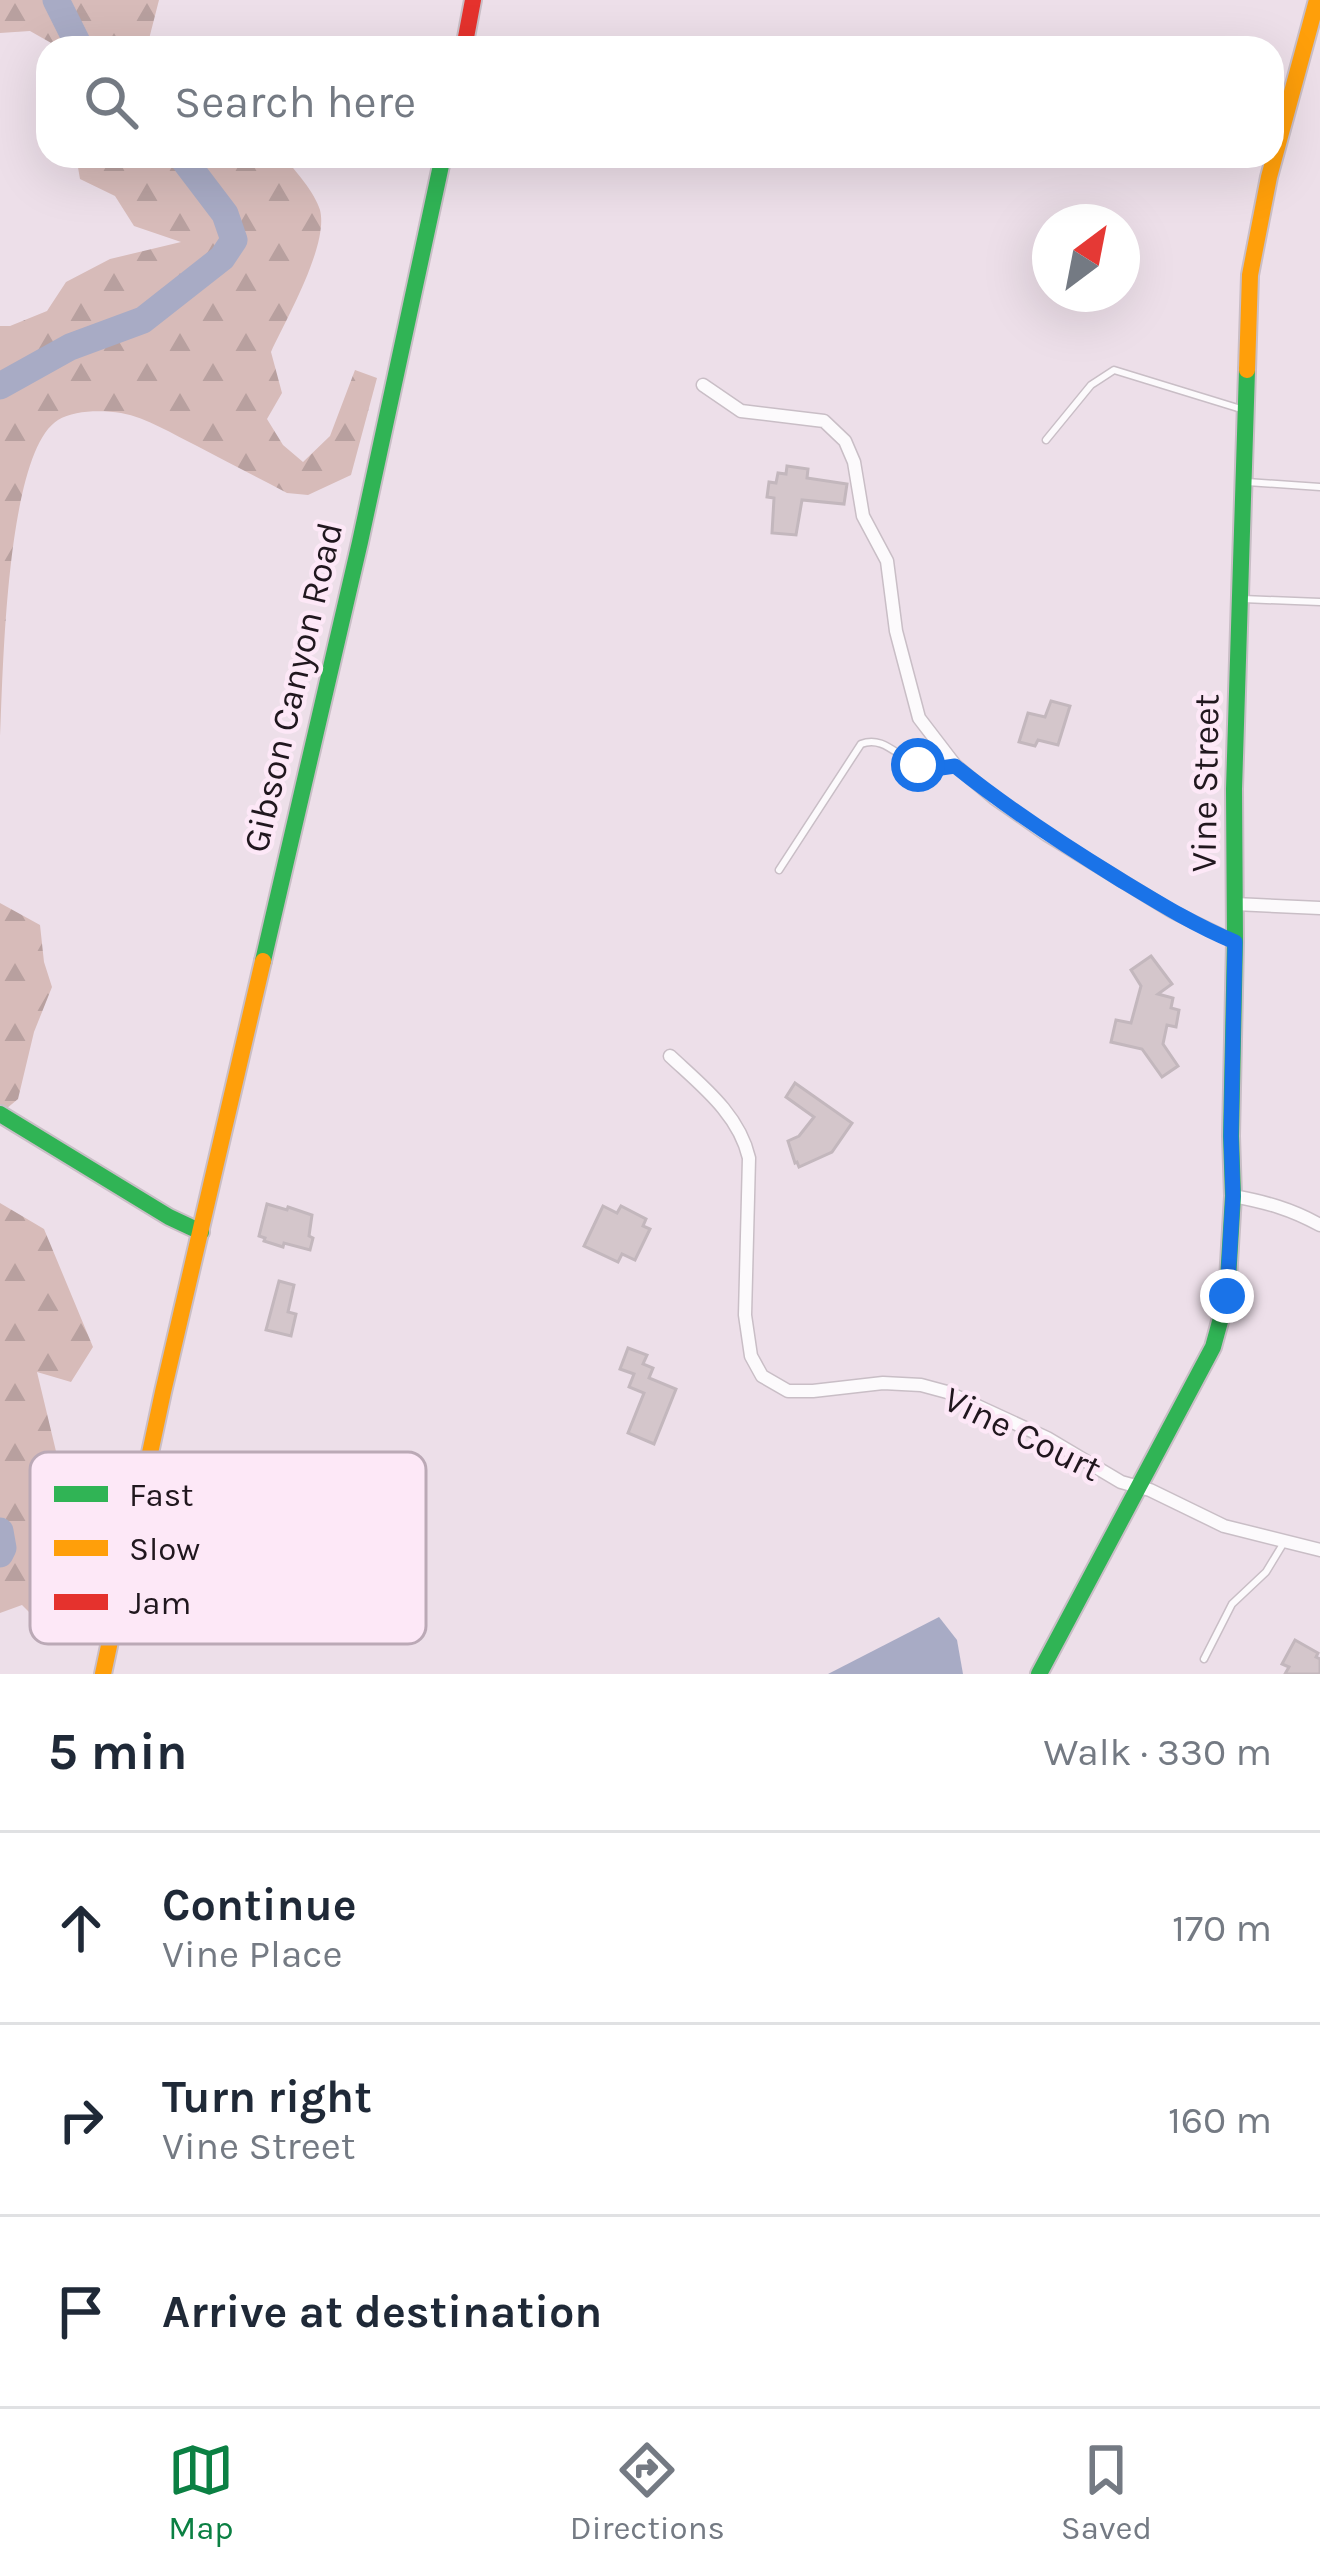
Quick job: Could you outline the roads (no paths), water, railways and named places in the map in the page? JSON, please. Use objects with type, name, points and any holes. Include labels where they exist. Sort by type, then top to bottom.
[{"type":"street","points":[[466,36],[473,0]]},
{"type":"street","name":"Vine Street","points":[[1284,123],[1317,0]]},
{"type":"street","name":"Gibson Canyon Road","points":[[150,1452],[360,542],[439,168]]},
{"type":"street","name":"Vine Street","points":[[1039,1674],[1214,1347],[1227,1296],[1233,1196],[1234,789],[1250,275],[1272,168]]},
{"type":"street","points":[[703,386],[741,411],[824,421],[845,442],[854,462],[862,516],[887,561],[896,631],[919,718],[955,766],[1047,835],[1173,912],[1235,942]]},
{"type":"street","points":[[1235,904],[1320,908]]},
{"type":"street","name":"Vine Court","points":[[670,1056],[722,1107],[745,1141],[749,1158],[745,1315],[751,1356],[762,1376],[788,1391],[883,1383],[947,1392],[1047,1438],[1121,1482],[1150,1490],[1224,1526],[1320,1550]]},
{"type":"street","points":[[0,1114],[201,1232]]},
{"type":"street","points":[[1233,1196],[1290,1208],[1320,1226]]},
{"type":"street","name":"Gibson Canyon Road","points":[[103,1674],[109,1644]]},
{"type":"lane","points":[[1046,440],[1091,386],[1114,370],[1245,410]]},
{"type":"lane","points":[[1243,482],[1320,487]]},
{"type":"lane","points":[[1240,598],[1320,602]]},
{"type":"lane","points":[[779,870],[861,744],[881,742],[904,758],[934,769],[955,766]]},
{"type":"lane","points":[[1204,1659],[1232,1604],[1266,1572],[1285,1541]]},
{"type":"water","points":[[939,1617],[957,1640],[963,1674],[828,1674]]},
{"type":"waterway","points":[[56,0],[74,36]]},
{"type":"waterway","points":[[0,386],[70,347],[143,320],[222,258],[234,240],[225,214],[190,168]]},
{"type":"waterway","points":[[0,1531],[0,1554]]}]
